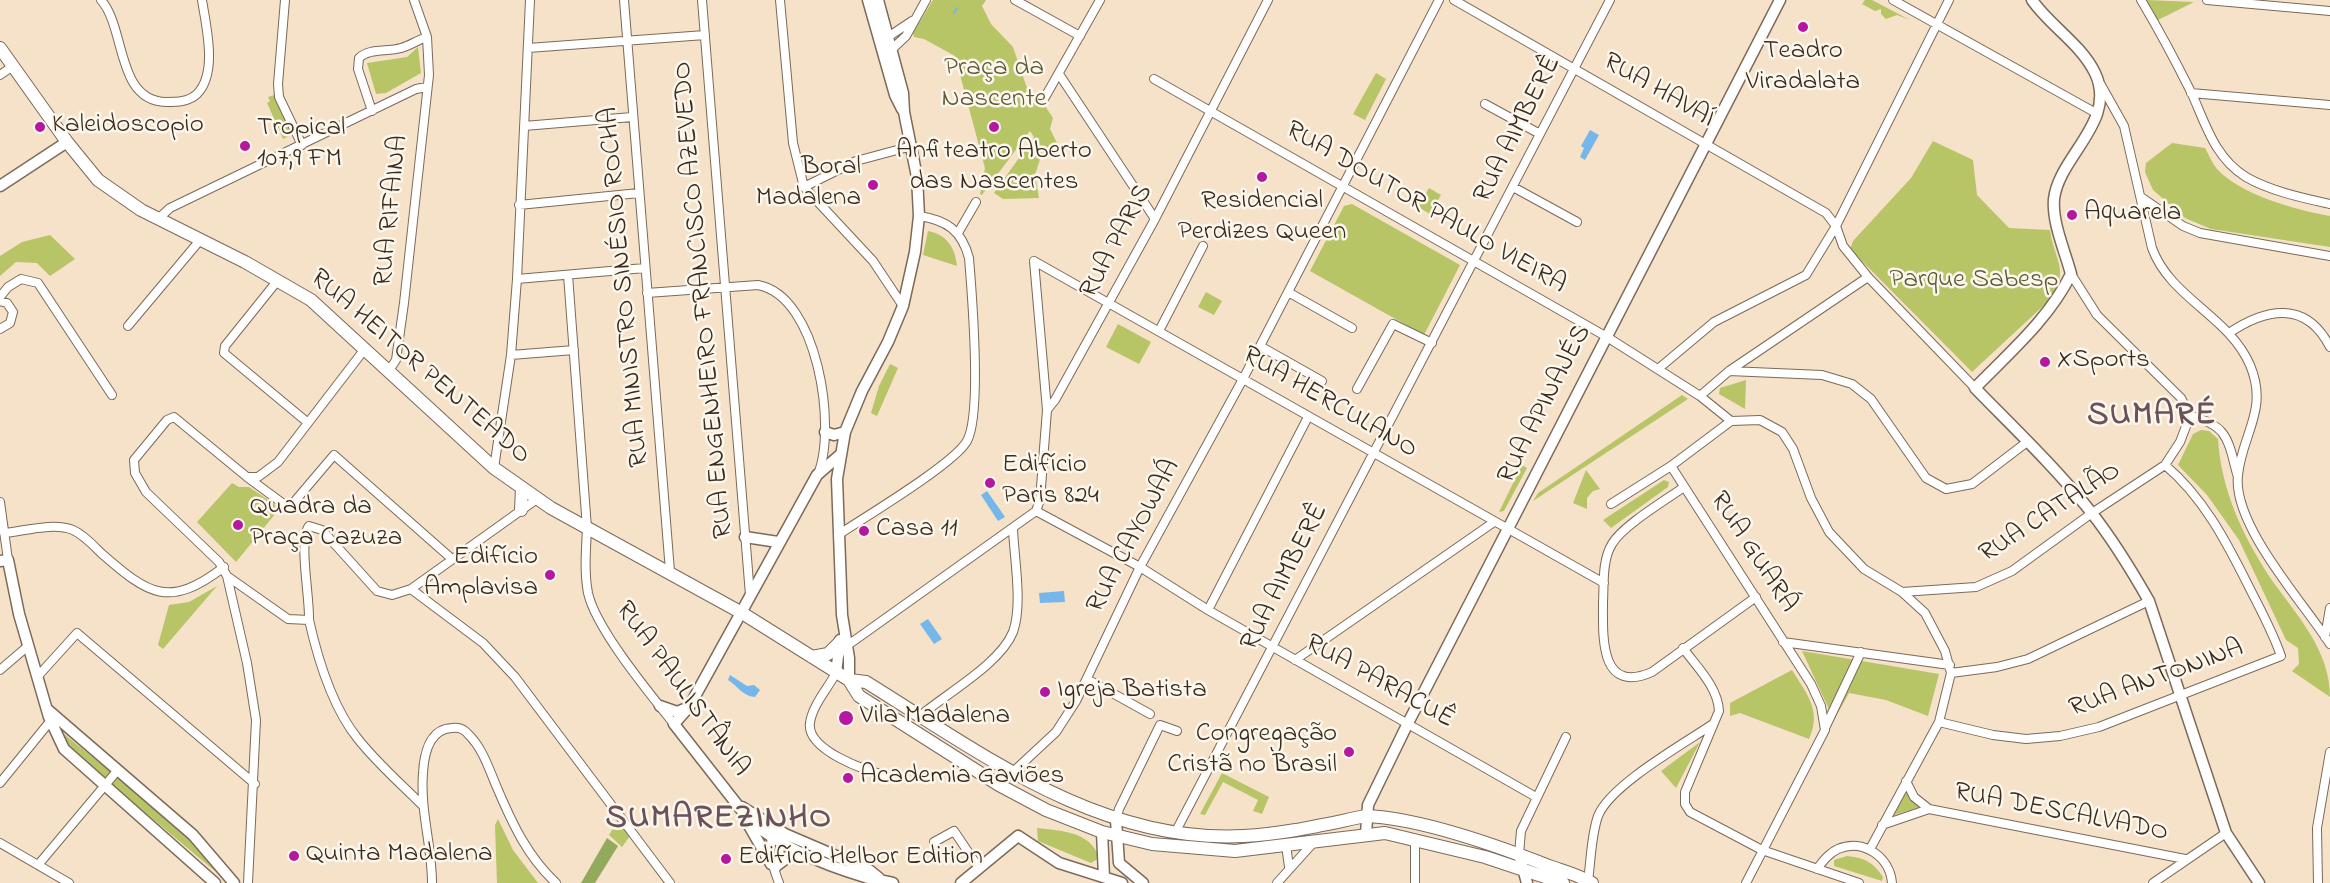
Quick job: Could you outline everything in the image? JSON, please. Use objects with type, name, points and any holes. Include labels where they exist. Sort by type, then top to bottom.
[{"type":"main road","name":"RUA HEITOR PENTEADO","points":[[0,48],[67,142],[98,180],[158,219],[201,238],[311,300],[494,468],[537,499],[742,613],[836,673],[849,680],[866,682],[1011,772],[1116,820],[1176,831],[1244,836],[1300,829],[1366,816],[1414,823],[1519,854],[1590,882]]},
{"type":"main road","points":[[521,510],[522,488]]},
{"type":"main road","points":[[812,657],[828,654],[844,643]]},
{"type":"main road","name":"RUA HEITOR PENTEADO","points":[[849,680],[859,696],[999,785],[1046,810],[1115,836],[1196,849],[1235,851],[1385,833],[1524,868],[1563,883]]},
{"type":"main road","points":[[1318,841],[1334,831],[1360,827],[1366,816]]},
{"type":"main road","points":[[1286,845],[1289,834],[1300,829]]},
{"type":"street","points":[[101,0],[111,15],[121,51],[138,89],[153,100],[170,102],[190,99],[203,86],[208,63],[202,0]]},
{"type":"street","points":[[285,0],[279,90],[303,145]]},
{"type":"street","name":"RUA RIFAINA","points":[[388,372],[396,360],[403,314],[428,87],[427,37],[414,0]]},
{"type":"street","points":[[494,468],[511,355],[517,279],[530,0]]},
{"type":"street","name":"RUA MINISTRO SINÉSIO ROCHA","points":[[624,0],[670,572]]},
{"type":"street","name":"RUA ENGENHEIRO FRANCISCO AZEVEDO","points":[[702,0],[750,596]]},
{"type":"street","points":[[780,0],[793,143],[804,187],[873,261],[903,306]]},
{"type":"street","points":[[868,0],[884,40]]},
{"type":"street","points":[[849,680],[842,615],[836,491],[841,454],[845,432],[903,306],[919,216],[912,146],[904,112],[903,93],[887,53],[878,0]]},
{"type":"street","points":[[887,53],[906,36],[926,0]]},
{"type":"street","points":[[1015,0],[1080,36]]},
{"type":"street","points":[[1044,99],[1101,0]]},
{"type":"street","name":"RUA PARIS","points":[[1036,511],[1040,500],[1047,410],[1055,400],[1110,303],[1268,0]]},
{"type":"street","name":"RUA CAYOWAÁ","points":[[999,785],[1056,732],[1087,679],[1140,567],[1243,379],[1439,0]]},
{"type":"street","name":"RUA HAVAÍ","points":[[1454,0],[1826,213],[1836,226]]},
{"type":"street","name":"RUA AIMBERÊ","points":[[1176,831],[1274,648],[1610,0]]},
{"type":"street","name":"RUA APINAJÉS","points":[[1366,834],[1366,816],[1371,799],[1408,723],[1780,0]]},
{"type":"street","points":[[1893,0],[2096,113]]},
{"type":"street","points":[[1658,369],[1714,322],[1806,275],[1836,226],[1949,0]]},
{"type":"street","points":[[2141,0],[2192,93],[2217,149],[2230,165],[2258,182],[2330,204]]},
{"type":"street","points":[[2206,0],[2330,10]]},
{"type":"street","points":[[2036,2],[2077,49],[2124,126],[2152,248],[2159,265],[2175,285],[2229,333],[2250,366],[2256,390],[2255,419],[2238,475]]},
{"type":"street","points":[[884,40],[915,18]]},
{"type":"street","points":[[528,48],[705,35]]},
{"type":"street","points":[[372,111],[358,69],[359,58],[366,53],[403,48],[413,41],[427,37]]},
{"type":"street","points":[[0,75],[13,66]]},
{"type":"street","points":[[1059,74],[1155,219]]},
{"type":"street","name":"RUA DOUTOR PAULO VIEIRA","points":[[1154,79],[1607,337],[1700,396],[1731,421]]},
{"type":"street","points":[[2097,79],[2099,103],[2096,113],[2084,140],[2064,171],[2054,201],[2057,225],[2071,274],[2097,315],[2181,398],[2190,416],[2210,422],[2225,433],[2238,475],[2241,499],[2256,534],[2286,585],[2328,641]]},
{"type":"street","points":[[158,219],[170,208],[372,111],[428,87]]},
{"type":"street","points":[[2192,93],[2330,105]]},
{"type":"street","points":[[1485,104],[1540,134]]},
{"type":"street","points":[[524,126],[632,117]]},
{"type":"street","points":[[0,186],[67,142]]},
{"type":"street","points":[[804,187],[856,160],[912,146]]},
{"type":"street","points":[[1513,187],[1577,222]]},
{"type":"street","points":[[519,205],[639,193]]},
{"type":"street","points":[[2141,197],[2183,226],[2200,233],[2330,256]]},
{"type":"street","points":[[958,233],[976,202]]},
{"type":"street","points":[[838,535],[942,465],[963,448],[972,430],[975,406],[969,258],[958,233],[945,222],[919,216]]},
{"type":"street","points":[[1836,226],[1843,246],[1868,277],[2092,513],[2129,566],[2149,601],[2226,833],[2259,883]]},
{"type":"street","points":[[128,326],[201,238]]},
{"type":"street","points":[[1159,331],[1203,246]]},
{"type":"street","name":"RUA HERCULANO","points":[[1047,410],[1034,261],[1604,583]]},
{"type":"street","points":[[517,279],[645,268]]},
{"type":"street","points":[[1975,388],[2031,330],[2057,299],[2071,274]]},
{"type":"street","name":"RUA PAULISTÂNIA","points":[[568,275],[587,528],[586,576],[593,608],[600,623],[660,706],[750,821],[778,836],[804,854],[868,878],[886,881]]},
{"type":"street","points":[[1700,396],[1729,371],[1868,277]]},
{"type":"street","points":[[0,329],[6,327],[12,318],[3,298],[21,279],[38,283],[112,395]]},
{"type":"street","points":[[278,280],[225,346],[224,353],[307,422]]},
{"type":"street","points":[[647,293],[725,286],[765,287],[779,297],[802,323],[819,365],[825,432],[825,452],[814,480],[689,707],[674,724]]},
{"type":"street","points":[[1287,292],[1352,328]]},
{"type":"street","points":[[2229,333],[2249,320],[2271,312],[2286,312],[2308,321],[2318,330],[2330,347]]},
{"type":"street","points":[[1357,389],[1393,324],[1432,343]]},
{"type":"street","points":[[1260,346],[1322,381]]},
{"type":"street","points":[[247,477],[258,477],[278,462],[364,350]]},
{"type":"street","points":[[511,355],[574,350]]},
{"type":"street","points":[[1729,371],[1822,375],[1852,384],[1871,399],[1926,478],[1946,489],[1972,484],[2027,442]]},
{"type":"street","name":"RUA CATALÃO","points":[[1902,592],[1953,590],[1995,580],[2012,572],[2092,513],[2165,465],[2180,442],[2190,416]]},
{"type":"street","points":[[309,620],[288,619],[225,572],[146,492],[135,473],[134,460],[167,420],[174,417],[289,508],[334,455],[452,559]]},
{"type":"street","points":[[1208,610],[1308,417]]},
{"type":"street","points":[[1611,504],[1671,466],[1731,421],[1760,420],[1782,432],[1792,449],[1811,498],[1829,532],[1864,570],[1902,592],[1925,613],[1950,669],[1939,722],[1870,849]]},
{"type":"street","points":[[825,432],[834,435],[845,432]]},
{"type":"street","points":[[814,480],[841,454]]},
{"type":"street","name":"RUA ANTONINA","points":[[1939,722],[1993,735],[2026,739],[2060,736],[2099,727],[2281,656],[2270,624],[2227,540],[2178,476],[2165,465]]},
{"type":"street","name":"RUA GUARÁ","points":[[1671,466],[1817,696],[1824,718],[1824,730]]},
{"type":"street","points":[[814,480],[836,491]]},
{"type":"street","points":[[1684,487],[1613,541],[1605,564],[1604,583],[1606,654],[1609,664],[1617,673],[1640,677],[1652,672],[1756,597]]},
{"type":"street","points":[[422,806],[358,740],[347,724],[318,657],[309,620],[310,599],[303,538],[309,526],[322,530],[377,591],[392,595],[411,588],[537,499]]},
{"type":"street","points":[[0,502],[4,533],[4,560],[28,646],[64,749],[215,883]]},
{"type":"street","points":[[886,775],[852,764],[817,743],[810,733],[810,719],[836,673],[844,643],[1013,529],[1036,511]]},
{"type":"street","name":"RUA PARACUÊ","points":[[1036,511],[1140,567],[1208,610],[1536,797]]},
{"type":"street","points":[[1295,660],[1494,522]]},
{"type":"street","points":[[4,533],[55,528],[73,530],[129,577],[160,592],[182,592],[192,589],[225,572]]},
{"type":"street","points":[[920,716],[997,656],[1013,631],[1017,606],[1013,529]]},
{"type":"street","points":[[745,537],[778,542]]},
{"type":"street","points":[[225,572],[254,704],[255,784],[247,881]]},
{"type":"street","points":[[0,582],[13,587]]},
{"type":"street","points":[[411,588],[476,637],[515,677],[670,883]]},
{"type":"street","points":[[1784,642],[1861,652],[1950,669],[1997,667],[2028,658],[2149,601]]},
{"type":"street","points":[[2328,641],[2330,608]]},
{"type":"street","points":[[38,676],[77,633],[255,784]]},
{"type":"street","points":[[0,670],[28,646]]},
{"type":"street","points":[[1683,648],[1719,700],[1719,711],[1684,792],[1685,804],[1690,812],[1762,850],[1855,882]]},
{"type":"street","points":[[1746,883],[1861,652]]},
{"type":"street","points":[[1087,679],[1150,714]]},
{"type":"street","points":[[660,706],[676,711],[689,707]]},
{"type":"street","points":[[686,740],[689,707]]},
{"type":"street","points":[[51,716],[193,835],[232,882]]},
{"type":"street","points":[[0,783],[51,716]]},
{"type":"street","points":[[1590,882],[1596,824],[1601,810],[1622,786],[1714,723]]},
{"type":"street","points":[[1143,883],[1119,863],[1115,836],[1116,820],[1119,809],[1160,725],[1177,731]]},
{"type":"street","points":[[432,883],[422,806],[424,759],[429,743],[443,730],[464,730],[489,768],[522,841],[556,883]]},
{"type":"street","points":[[1527,883],[1519,854],[1521,831],[1566,737]]},
{"type":"street","points":[[2318,883],[2317,828],[2330,752]]},
{"type":"street","points":[[38,865],[117,771]]},
{"type":"street","name":"RUA DESCALVADO","points":[[1906,781],[1914,797],[1929,809],[2185,859]]},
{"type":"street","points":[[739,805],[774,868],[779,883]]},
{"type":"street","name":"RUA DESCALVADO","points":[[1882,825],[1929,809]]},
{"type":"street","points":[[934,842],[954,831],[979,868]]},
{"type":"street","points":[[1102,832],[1104,877]]},
{"type":"street","points":[[2153,883],[2226,833]]},
{"type":"street","points":[[774,868],[778,836]]},
{"type":"street","name":"RUA PAULISTÂNIA","points":[[778,836],[869,870],[886,881]]},
{"type":"street","points":[[961,883],[1018,836],[1059,863],[1122,883]]},
{"type":"street","points":[[1415,839],[1415,883]]},
{"type":"street","points":[[1277,883],[1289,867],[1318,841]]},
{"type":"street","points":[[0,843],[69,883]]},
{"type":"street","points":[[1286,845],[1289,867]]},
{"type":"street","points":[[1817,868],[1837,849],[1848,846],[1870,849],[1884,861],[1892,883]]},
{"type":"street","points":[[774,868],[788,857],[804,854]]},
{"type":"green space","name":"Praça da Nascente","points":[[933,0],[986,0],[982,6],[991,24],[1013,47],[1028,91],[1023,102],[1030,106],[1034,102],[1045,106],[1053,118],[1050,129],[1058,145],[1046,152],[1043,150],[1035,175],[1039,198],[1003,199],[994,193],[1034,137],[1030,131],[982,195],[980,194],[985,168],[955,56],[924,39],[914,37],[913,33]]},
{"type":"green space","points":[[1865,0],[1872,0],[1910,20],[1897,15],[1886,19],[1881,14],[1881,9],[1875,11],[1862,4]]},
{"type":"green space","points":[[2146,0],[2194,2],[2158,20]]},
{"type":"green space","points":[[418,47],[421,73],[386,93],[376,94],[367,63],[407,57]]},
{"type":"green space","points":[[1376,73],[1386,79],[1365,120],[1353,114]]},
{"type":"green space","points":[[274,95],[292,135],[283,139],[267,103],[270,101],[268,97]]},
{"type":"green space","name":"Parque Sabesp","points":[[1933,141],[1973,160],[1977,195],[2009,228],[2050,230],[2059,263],[2060,278],[2054,296],[1972,372],[1850,249],[1853,241],[1911,178]]},
{"type":"green space","points":[[2172,143],[2205,148],[2217,169],[2227,178],[2254,194],[2301,210],[2330,216],[2330,247],[2211,229],[2185,218],[2153,190],[2145,172],[2146,163]]},
{"type":"green space","points":[[1429,188],[1441,195],[1430,214],[1418,207]]},
{"type":"green space","points":[[1352,204],[1460,265],[1424,335],[1310,271],[1344,206]]},
{"type":"green space","points":[[928,231],[940,235],[949,243],[957,266],[923,255]]},
{"type":"green space","points":[[50,235],[75,259],[50,276],[37,263],[16,262],[0,276],[0,256],[22,242]]},
{"type":"green space","points":[[1206,292],[1222,301],[1214,315],[1198,307]]},
{"type":"green space","points":[[1118,324],[1151,342],[1139,364],[1106,347]]},
{"type":"green space","points":[[890,364],[898,368],[877,416],[871,413],[879,386]]},
{"type":"green space","points":[[1746,380],[1745,409],[1719,394],[1720,388]]},
{"type":"green space","points":[[1682,395],[1688,399],[1533,501],[1538,493]]},
{"type":"green space","points":[[2201,430],[2209,431],[2218,439],[2223,476],[2234,511],[2269,576],[2318,647],[2328,679],[2330,697],[2292,671],[2299,664],[2298,648],[2286,640],[2239,540],[2207,495],[2178,465],[2193,434]]},
{"type":"green space","points":[[1522,465],[1527,468],[1504,511],[1499,512]]},
{"type":"green space","points":[[1586,470],[1600,489],[1593,491],[1587,498],[1587,509],[1573,503]]},
{"type":"green space","points":[[1664,480],[1669,482],[1668,487],[1611,528],[1603,520]]},
{"type":"green space","points":[[232,483],[239,487],[249,487],[280,508],[236,562],[197,522]]},
{"type":"green space","points":[[217,586],[163,649],[158,645],[169,605],[189,602]]},
{"type":"green space","points":[[1802,651],[1939,674],[1928,716],[1886,700],[1849,693],[1834,720]]},
{"type":"green space","points":[[1792,670],[1807,695],[1813,711],[1813,729],[1809,739],[1740,713],[1730,716],[1730,703]]},
{"type":"green space","points":[[59,730],[111,772],[105,780],[64,746]]},
{"type":"green space","points":[[1700,742],[1676,788],[1661,771]]},
{"type":"green space","points":[[1222,773],[1269,797],[1262,814],[1253,811],[1258,800],[1223,782],[1205,815],[1200,814]]},
{"type":"green space","points":[[117,775],[215,860],[228,882],[111,784]]},
{"type":"green space","points":[[1906,791],[1920,807],[1891,816]]},
{"type":"green space","points":[[498,819],[513,850],[538,883],[497,883],[495,825]]},
{"type":"green space","points":[[619,819],[632,833],[622,847],[609,835]]},
{"type":"green space","points":[[1037,828],[1082,837],[1095,849],[1099,858],[1091,863],[1038,841]]},
{"type":"green space","points":[[607,838],[618,846],[595,883],[581,883]]},
{"type":"green space","points":[[1847,856],[1872,864],[1883,877],[1882,881],[1834,866],[1834,860]]},
{"type":"water","points":[[1590,130],[1599,135],[1585,160],[1580,157],[1584,148],[1581,146]]},
{"type":"water","points":[[987,491],[1005,517],[998,521],[981,495]]},
{"type":"water","points":[[1064,591],[1065,602],[1040,603],[1039,593]]},
{"type":"water","points":[[928,619],[942,639],[934,644],[920,624]]},
{"type":"water","points":[[730,675],[747,686],[754,685],[760,690],[755,697],[743,693],[728,680]]},
{"type":"waterway","points":[[954,13],[957,8]]},
{"type":"place","name":"Teadro Viradalata","points":[[1803,27]]},
{"type":"place","name":"Kaleidoscopio","points":[[40,127]]},
{"type":"place","name":"Anfiteatro Aberto das Nascentes","points":[[994,127]]},
{"type":"place","name":"Tropical 107,9 FM","points":[[245,146]]},
{"type":"place","name":"Residencial Perdizes Queen","points":[[1262,177]]},
{"type":"place","name":"Boral Madalena","points":[[873,185]]},
{"type":"place","name":"Aquarela","points":[[2072,215]]},
{"type":"place","name":"XSports","points":[[2045,362]]},
{"type":"place","name":"Edifício Paris 824","points":[[990,483]]},
{"type":"place","name":"Quadra da Praça Cazuza","points":[[238,525]]},
{"type":"place","name":"Casa 11","points":[[864,531]]},
{"type":"place","name":"Edifício Amplavisa","points":[[550,575]]},
{"type":"place","name":"Igreja Batista","points":[[1045,692]]},
{"type":"place","name":"Vila Madalena","points":[[846,718]]},
{"type":"place","name":"Congregação Cristã no Brasil","points":[[1349,752]]},
{"type":"place","name":"Academia Gaviões","points":[[848,778]]},
{"type":"place","name":"Quinta Madalena","points":[[294,856]]},
{"type":"place","name":"Edifício Helbor Edition","points":[[726,859]]},
{"type":"district","name":"SUMARÉ","points":[[2152,418]]},
{"type":"district","name":"SUMAREZINHO","points":[[719,821]]}]
